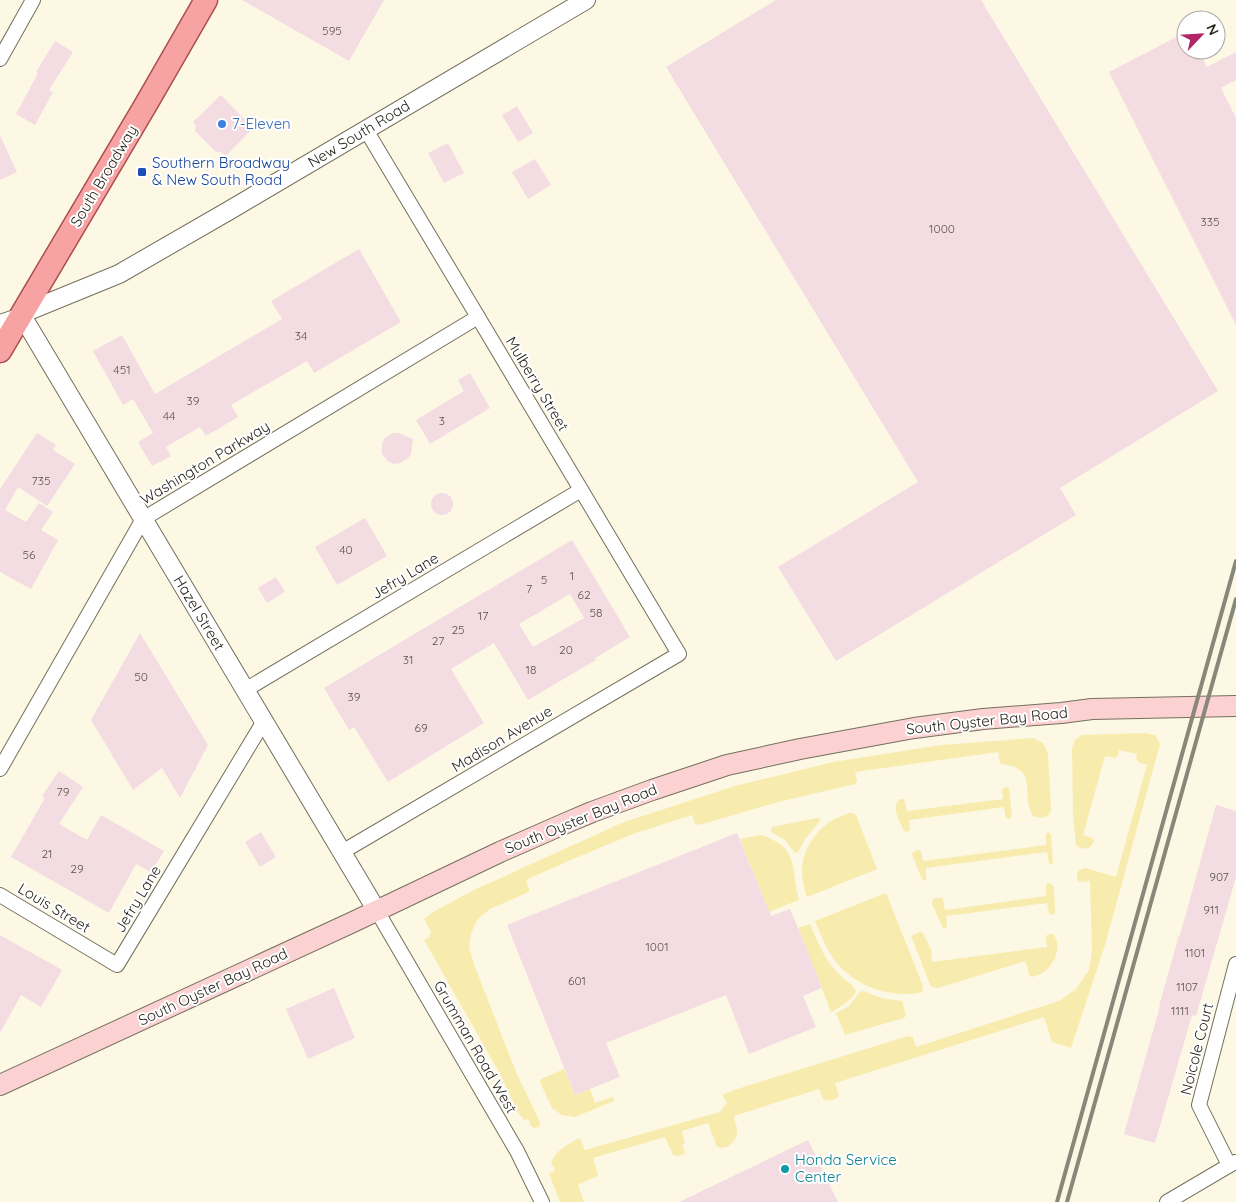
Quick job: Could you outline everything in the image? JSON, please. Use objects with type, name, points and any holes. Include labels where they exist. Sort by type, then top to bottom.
[{"type":"main road","name":"South Broadway","points":[[0,351],[146,106],[206,0]]},
{"type":"main road","name":"South Oyster Bay Road","points":[[0,1085],[377,911],[500,852],[592,812],[727,765],[809,747],[914,728],[983,719],[1092,709],[1236,706]]},
{"type":"street","name":"New South Road","points":[[21,314],[119,274],[586,0]]},
{"type":"street","points":[[0,59],[31,1]]},
{"type":"street","name":"Mulberry Street","points":[[366,130],[679,654]]},
{"type":"street","points":[[0,322],[21,314]]},
{"type":"street","name":"Hazel Street","points":[[21,314],[377,911]]},
{"type":"street","name":"Washington Parkway","points":[[0,768],[143,519],[478,317]]},
{"type":"street","name":"Jefry Lane","points":[[245,690],[581,490]]},
{"type":"street","name":"Madison Avenue","points":[[342,852],[679,654]]},
{"type":"street","name":"Jefry Lane","points":[[118,965],[264,721]]},
{"type":"street","name":"Louis Street","points":[[0,895],[118,965]]},
{"type":"street","name":"Grumman Road West","points":[[377,911],[517,1151],[542,1202]]},
{"type":"street","name":"Noicole Court","points":[[1233,1163],[1199,1105],[1236,964]]},
{"type":"street","points":[[1167,1202],[1233,1163]]},
{"type":"shaded area","points":[[1144,733],[1155,735],[1160,744],[1105,945],[1071,1048],[1052,1042],[1044,1017],[835,1083],[839,1096],[834,1099],[823,1099],[819,1089],[734,1116],[737,1132],[729,1146],[717,1147],[708,1123],[682,1131],[685,1143],[682,1145],[685,1152],[683,1155],[673,1155],[665,1137],[593,1158],[597,1176],[578,1185],[584,1202],[560,1202],[549,1171],[552,1173],[555,1169],[551,1163],[559,1151],[580,1138],[585,1150],[720,1112],[727,1103],[722,1095],[734,1090],[908,1036],[913,1037],[916,1047],[1059,1001],[1076,989],[1089,970],[1092,950],[1090,881],[1079,882],[1077,880],[1077,873],[1085,868],[1116,877],[1147,765],[1138,762],[1136,759],[1137,754],[1119,750],[1118,756],[1114,758],[1105,756],[1083,835],[1092,838],[1094,841],[1086,849],[1076,845],[1073,814],[1072,748],[1075,740],[1082,735]]},
{"type":"shaded area","points":[[1033,738],[1043,743],[1048,753],[1051,810],[1048,816],[1041,818],[1033,816],[1029,808],[1025,777],[1021,771],[1001,764],[998,752],[855,772],[857,781],[855,784],[778,802],[699,825],[695,824],[692,815],[633,834],[526,880],[529,892],[490,909],[477,920],[471,934],[469,948],[516,1072],[540,1122],[539,1127],[534,1128],[531,1126],[528,1119],[524,1120],[518,1112],[499,1072],[424,940],[429,938],[431,932],[424,919],[433,912],[474,890],[624,822],[735,786],[833,762],[941,745]]},
{"type":"shaded area","points":[[1009,788],[1012,816],[1010,819],[1006,818],[1004,807],[909,820],[910,829],[908,832],[904,831],[896,810],[897,802],[900,799],[903,799],[905,802],[907,811],[1003,799],[1002,789]]},
{"type":"shaded area","points":[[849,813],[856,815],[877,869],[807,897],[803,884],[802,870],[807,850],[823,827],[832,820]]},
{"type":"shaded area","points":[[820,818],[819,822],[805,839],[798,852],[795,853],[785,840],[771,832],[772,827]]},
{"type":"shaded area","points":[[1048,832],[1051,835],[1053,863],[1051,865],[1047,852],[926,868],[925,881],[922,879],[912,855],[913,852],[919,850],[923,861],[1046,845],[1046,834]]},
{"type":"shaded area","points":[[761,835],[782,846],[788,853],[799,900],[769,912],[740,839]]},
{"type":"shaded area","points":[[1050,883],[1054,887],[1055,913],[1052,915],[1049,914],[1047,903],[946,916],[947,927],[945,929],[932,904],[933,899],[942,898],[945,910],[1046,896],[1046,886]]},
{"type":"shaded area","points":[[886,893],[923,986],[922,992],[901,994],[885,992],[865,985],[842,969],[833,958],[815,921]]},
{"type":"shaded area","points":[[810,924],[830,964],[856,992],[845,1004],[831,1012],[798,928]]},
{"type":"shaded area","points":[[920,932],[923,933],[931,950],[932,962],[1047,947],[1046,936],[1049,934],[1053,934],[1057,941],[1057,951],[1052,964],[1041,974],[1032,977],[1025,961],[938,988],[932,987],[929,982],[911,936]]},
{"type":"shaded area","points":[[863,991],[881,998],[902,1001],[906,1015],[904,1018],[845,1035],[836,1013],[849,1006],[860,992]]},
{"type":"shaded area","points":[[564,1069],[575,1095],[590,1089],[595,1103],[612,1097],[614,1101],[575,1117],[562,1115],[552,1108],[540,1082],[541,1079]]},
{"type":"building","points":[[242,0],[384,0],[349,61]]},
{"type":"building","points":[[776,0],[981,0],[1218,391],[1060,488],[1076,515],[836,661],[778,567],[918,482],[666,67]]},
{"type":"building","points":[[1176,37],[1176,60],[1204,60],[1207,67],[1221,60],[1226,60],[1226,57],[1236,52],[1236,80],[1221,88],[1236,118],[1236,325],[1109,72]]},
{"type":"building","points":[[55,41],[73,52],[49,90],[53,92],[35,125],[16,114],[38,73],[36,72]]},
{"type":"building","name":"7-Eleven","points":[[221,95],[253,128],[226,156],[221,152],[216,152],[195,131],[196,126],[193,122]]},
{"type":"building","points":[[517,106],[533,133],[518,142],[502,115]]},
{"type":"building","points":[[0,135],[17,172],[0,180]]},
{"type":"building","points":[[448,143],[464,173],[444,183],[428,153]]},
{"type":"building","points":[[535,159],[551,185],[528,199],[512,172]]},
{"type":"building","points":[[359,249],[401,322],[314,373],[307,361],[231,405],[238,417],[206,436],[200,427],[166,447],[171,456],[152,466],[138,442],[153,433],[133,399],[123,405],[93,351],[122,335],[155,394],[282,319],[271,301]]},
{"type":"building","points":[[470,373],[490,408],[430,444],[416,420],[464,391],[458,380]]},
{"type":"building","points":[[37,433],[56,445],[53,450],[75,464],[47,506],[18,487],[5,510],[26,522],[39,503],[53,512],[41,530],[58,540],[31,589],[0,572],[0,489]]},
{"type":"building","points":[[393,433],[399,433],[413,439],[411,454],[408,458],[394,464],[389,462],[382,454],[384,439]]},
{"type":"building","points":[[442,493],[450,496],[453,504],[450,512],[442,515],[434,512],[431,504],[434,496]]},
{"type":"building","points":[[365,518],[387,556],[337,585],[315,547]]},
{"type":"building","points":[[572,540],[630,637],[595,658],[596,660],[528,700],[494,643],[451,669],[484,723],[388,782],[354,727],[349,730],[324,688]],"holes":[[[570,594],[584,618],[533,647],[519,624]]]},
{"type":"building","points":[[276,577],[285,592],[267,603],[258,588]]},
{"type":"building","points":[[140,633],[208,745],[180,798],[162,768],[133,790],[91,720]]},
{"type":"building","points":[[59,771],[83,787],[59,824],[87,840],[101,815],[164,851],[151,872],[136,864],[109,913],[11,857],[45,798],[42,796]]},
{"type":"building","points":[[1216,805],[1236,811],[1236,877],[1196,1016],[1192,1015],[1155,1143],[1124,1134]]},
{"type":"building","points":[[261,832],[276,857],[260,867],[245,842]]},
{"type":"building","points":[[737,833],[771,916],[790,909],[798,928],[822,988],[803,996],[816,1027],[749,1054],[726,995],[606,1043],[620,1077],[575,1095],[507,925]]},
{"type":"building","points":[[0,935],[62,970],[41,1007],[21,995],[0,1033]]},
{"type":"building","points":[[334,988],[355,1038],[308,1059],[286,1009]]},
{"type":"building","name":"Honda Service Center","points":[[808,1140],[838,1202],[679,1202]]},
{"type":"railway","points":[[1057,1202],[1236,561]]},
{"type":"railway","points":[[1067,1202],[1236,599]]},
{"type":"place","name":"7-Eleven","points":[[222,124]]},
{"type":"place","name":"Southern Broadway & New South Road","points":[[142,172]]},
{"type":"place","name":"Honda Service Center","points":[[785,1169]]}]
